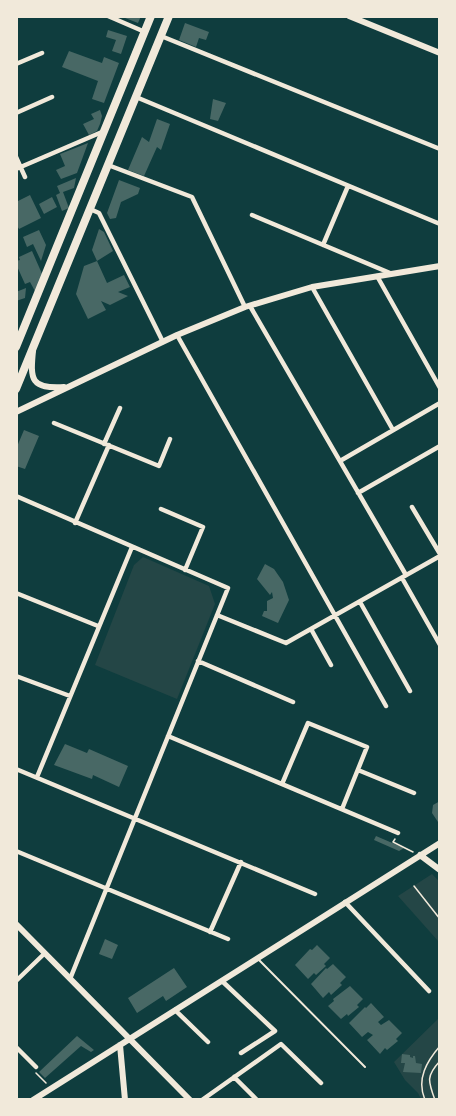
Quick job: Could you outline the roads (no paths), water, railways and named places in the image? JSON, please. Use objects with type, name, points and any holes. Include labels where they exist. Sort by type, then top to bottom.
[{"type":"main road","points":[[17,343],[151,16]]},
{"type":"main road","points":[[16,389],[169,16]]},
{"type":"main road","points":[[41,288],[55,294]]},
{"type":"street","points":[[108,16],[145,32]]},
{"type":"street","points":[[348,16],[440,53]]},
{"type":"street","points":[[161,36],[440,149]]},
{"type":"street","points":[[16,64],[42,52]]},
{"type":"street","points":[[16,113],[52,97]]},
{"type":"street","points":[[136,97],[440,224]]},
{"type":"street","points":[[18,168],[105,131]]},
{"type":"street","points":[[16,157],[18,168],[25,177]]},
{"type":"street","points":[[108,165],[192,197],[248,307],[340,461],[440,645]]},
{"type":"street","points":[[323,245],[348,186]]},
{"type":"street","points":[[90,209],[99,213],[164,342]]},
{"type":"street","points":[[252,215],[391,274]]},
{"type":"street","points":[[16,412],[177,335],[248,307],[312,287],[440,266]]},
{"type":"street","points":[[377,276],[440,388]]},
{"type":"street","points":[[312,287],[393,430]]},
{"type":"street","points":[[177,335],[386,706]]},
{"type":"street","points":[[33,349],[31,374],[35,382],[50,388],[67,387]]},
{"type":"street","points":[[340,461],[440,403]]},
{"type":"street","points":[[75,523],[120,408]]},
{"type":"street","points":[[54,423],[159,466],[170,440]]},
{"type":"street","points":[[358,493],[440,446]]},
{"type":"street","points":[[16,496],[228,588],[70,979]]},
{"type":"street","points":[[217,615],[286,643],[312,629],[440,555],[412,507]]},
{"type":"street","points":[[160,509],[203,527],[185,570]]},
{"type":"street","points":[[37,777],[132,547]]},
{"type":"street","points":[[16,593],[98,626]]},
{"type":"street","points":[[360,602],[410,691]]},
{"type":"street","points":[[312,629],[331,665]]},
{"type":"street","points":[[198,661],[293,702]]},
{"type":"street","points":[[16,676],[70,696]]},
{"type":"street","points":[[282,784],[308,723],[367,747],[342,809]]},
{"type":"street","points":[[168,736],[398,833]]},
{"type":"street","points":[[16,769],[315,894]]},
{"type":"street","points":[[358,770],[414,793]]},
{"type":"street","points":[[33,1100],[440,843]]},
{"type":"street","points":[[16,851],[228,939]]},
{"type":"street","points":[[420,855],[440,870]]},
{"type":"street","points":[[210,932],[241,862]]},
{"type":"street","points":[[345,902],[429,992]]},
{"type":"street","points":[[16,924],[190,1100]]},
{"type":"street","points":[[16,981],[45,953]]},
{"type":"street","points":[[222,981],[275,1031],[241,1053]]},
{"type":"street","points":[[176,1010],[208,1042]]},
{"type":"street","points":[[202,1100],[281,1044],[321,1083]]},
{"type":"street","points":[[120,1045],[126,1098]]},
{"type":"street","points":[[16,1047],[36,1067]]},
{"type":"street","points":[[234,1077],[257,1100]]},
{"type":"lane","points":[[257,958],[365,1067]]}]
